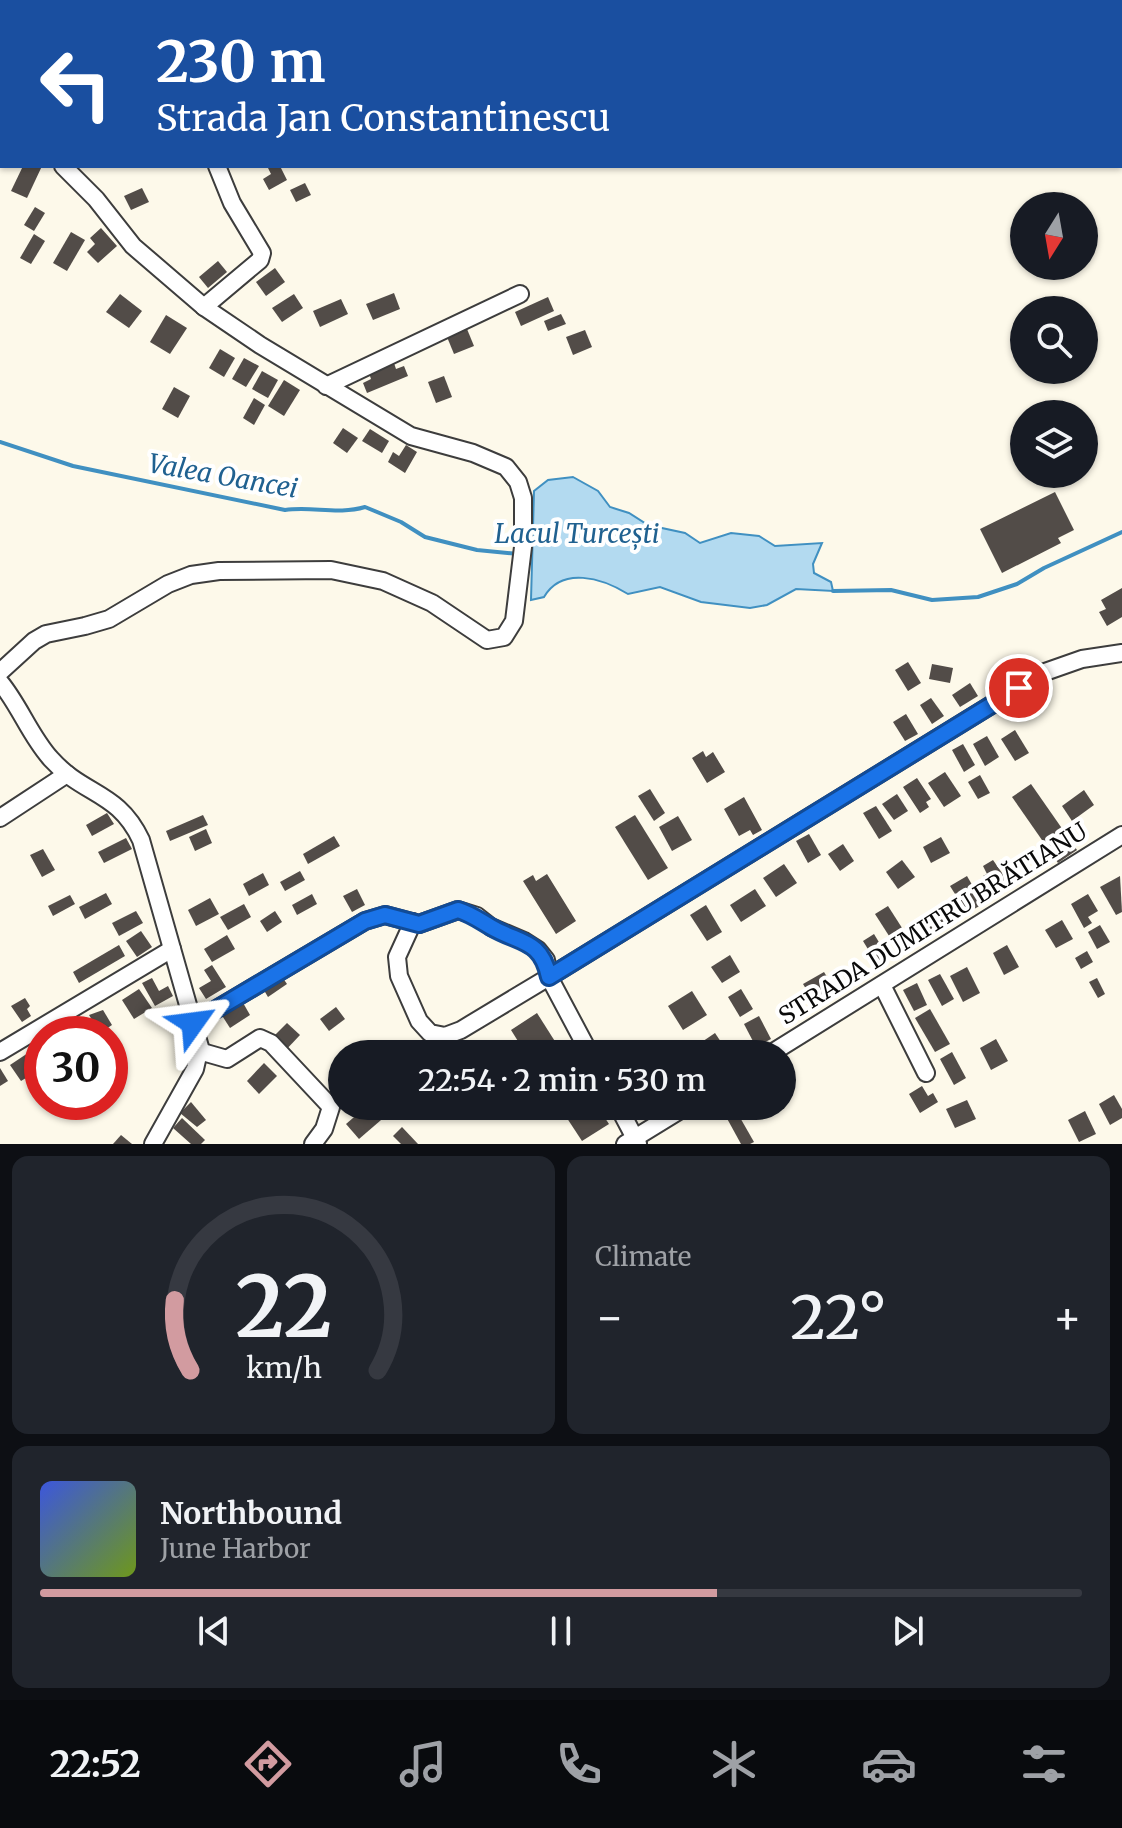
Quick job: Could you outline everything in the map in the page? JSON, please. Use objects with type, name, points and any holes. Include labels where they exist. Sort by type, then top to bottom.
[{"type":"street","points":[[0,672],[46,634],[109,619],[168,584],[191,575],[219,571],[331,570],[383,581],[432,603],[487,640],[504,637],[514,621],[519,591],[523,498],[518,482],[506,467],[473,453],[411,436],[326,386],[204,307],[133,246],[96,199],[65,168]]},
{"type":"street","points":[[204,307],[260,260],[262,253],[232,203],[218,168]]},
{"type":"street","points":[[326,386],[520,294]]},
{"type":"street","points":[[413,922],[397,957],[399,976],[419,1021],[430,1033],[445,1036],[461,1030],[549,977],[1045,672],[1082,659],[1122,653]]},
{"type":"street","points":[[0,682],[35,739],[67,774],[113,801],[131,820],[141,840],[199,1051],[195,1069],[153,1144]]},
{"type":"street","points":[[0,818],[67,774]]},
{"type":"street","name":"STRADA DUMITRU BRĂTIANU","points":[[793,1040],[1122,835]]},
{"type":"street","points":[[193,1023],[365,921],[385,915],[419,924],[458,910],[477,916],[491,927],[538,950],[546,960],[549,977],[583,1040]]},
{"type":"street","points":[[0,1052],[172,949]]},
{"type":"street","points":[[882,985],[926,1073]]},
{"type":"street","points":[[199,1051],[231,1059],[260,1038],[271,1043],[331,1107],[324,1129],[313,1144]]},
{"type":"street","points":[[624,1120],[633,1142],[666,1120]]},
{"type":"water","name":"Lacul Turcești","points":[[573,477],[598,491],[610,507],[629,513],[648,525],[685,533],[700,543],[731,533],[759,536],[775,546],[822,543],[813,564],[814,573],[831,582],[833,591],[796,589],[767,605],[750,608],[701,602],[660,587],[628,594],[606,583],[572,578],[552,587],[544,597],[531,600],[534,491],[548,480]]},
{"type":"building","points":[[22,168],[41,168],[27,198],[11,191]]},
{"type":"building","points":[[268,168],[281,168],[287,180],[269,190],[263,179],[271,174]]},
{"type":"building","points":[[305,183],[311,195],[296,202],[290,190]]},
{"type":"building","points":[[142,188],[149,202],[131,210],[124,196]]},
{"type":"building","points":[[35,207],[45,213],[34,231],[24,225]]},
{"type":"building","points":[[101,228],[117,246],[98,263],[87,252],[95,244],[90,238]]},
{"type":"building","points":[[71,232],[85,240],[67,271],[53,263]]},
{"type":"building","points":[[34,234],[45,241],[31,264],[20,258]]},
{"type":"building","points":[[218,261],[227,272],[208,288],[199,277]]},
{"type":"building","points":[[275,268],[285,282],[266,296],[256,282]]},
{"type":"building","points":[[394,293],[400,309],[373,320],[366,304]]},
{"type":"building","points":[[120,294],[142,311],[129,328],[106,312]]},
{"type":"building","points":[[294,294],[303,308],[282,322],[272,308]]},
{"type":"building","points":[[548,297],[554,311],[521,326],[515,312]]},
{"type":"building","points":[[341,299],[348,314],[320,327],[313,311]]},
{"type":"building","points":[[561,314],[566,324],[548,331],[544,321]]},
{"type":"building","points":[[166,315],[187,328],[170,354],[150,342]]},
{"type":"building","points":[[467,329],[474,346],[454,354],[447,337]]},
{"type":"building","points":[[585,330],[592,347],[573,355],[566,337]]},
{"type":"building","points":[[220,349],[235,358],[224,377],[209,368]]},
{"type":"building","points":[[244,358],[259,366],[246,387],[232,379]]},
{"type":"building","points":[[394,363],[396,369],[404,366],[408,376],[367,393],[363,383],[371,379],[369,373]]},
{"type":"building","points":[[262,371],[278,380],[268,398],[252,389]]},
{"type":"building","points":[[444,376],[452,397],[436,403],[428,382]]},
{"type":"building","points":[[284,380],[300,390],[284,416],[268,406]]},
{"type":"building","points":[[174,387],[190,396],[178,418],[162,409]]},
{"type":"building","points":[[254,398],[265,405],[254,425],[243,418]]},
{"type":"building","points":[[343,428],[358,438],[347,453],[333,443]]},
{"type":"building","points":[[370,429],[389,441],[382,453],[362,441]]},
{"type":"building","points":[[406,445],[417,452],[405,473],[388,462],[393,452],[399,456]]},
{"type":"building","points":[[1055,492],[1074,530],[1058,538],[1061,543],[1002,573],[980,529]]},
{"type":"building","points":[[1122,588],[1122,617],[1107,626],[1099,612],[1106,609],[1101,600]]},
{"type":"building","points":[[908,662],[921,683],[908,691],[895,670]]},
{"type":"building","points":[[932,664],[953,668],[950,683],[929,679]]},
{"type":"building","points":[[970,683],[978,696],[960,707],[952,695]]},
{"type":"building","points":[[931,698],[944,716],[932,724],[920,705]]},
{"type":"building","points":[[906,714],[918,734],[905,741],[893,722]]},
{"type":"building","points":[[1015,730],[1029,753],[1015,761],[1001,739]]},
{"type":"building","points":[[987,736],[999,757],[985,766],[973,744]]},
{"type":"building","points":[[963,744],[975,765],[964,772],[952,750]]},
{"type":"building","points":[[703,751],[706,757],[713,752],[725,772],[707,783],[692,758]]},
{"type":"building","points":[[945,772],[961,796],[944,807],[928,783]]},
{"type":"building","points":[[980,775],[990,793],[978,799],[968,782]]},
{"type":"building","points":[[917,778],[931,799],[926,802],[929,807],[920,813],[903,787]]},
{"type":"building","points":[[1031,784],[1077,850],[1058,863],[1012,797]]},
{"type":"building","points":[[650,789],[665,813],[654,821],[638,796]]},
{"type":"building","points":[[1084,790],[1094,805],[1072,821],[1062,806]]},
{"type":"building","points":[[897,794],[908,811],[894,820],[882,804]]},
{"type":"building","points":[[744,797],[762,830],[753,835],[750,830],[739,836],[724,809]]},
{"type":"building","points":[[876,806],[892,831],[879,839],[863,813]]},
{"type":"building","points":[[107,813],[114,824],[92,836],[86,825]]},
{"type":"building","points":[[203,815],[208,825],[170,841],[166,831]]},
{"type":"building","points":[[635,815],[668,868],[648,880],[615,827]]},
{"type":"building","points":[[678,816],[692,840],[672,851],[659,827]]},
{"type":"building","points":[[206,829],[212,843],[195,851],[189,837]]},
{"type":"building","points":[[809,834],[821,855],[808,863],[796,841]]},
{"type":"building","points":[[334,836],[340,846],[308,864],[303,854]]},
{"type":"building","points":[[941,837],[950,853],[931,863],[923,847]]},
{"type":"building","points":[[126,838],[132,849],[104,863],[98,852]]},
{"type":"building","points":[[843,844],[854,861],[840,871],[828,854]]},
{"type":"building","points":[[43,849],[55,870],[42,877],[30,855]]},
{"type":"building","points":[[902,860],[915,877],[898,889],[886,872]]},
{"type":"building","points":[[993,860],[1011,886],[996,896],[983,876],[987,874],[983,866]]},
{"type":"building","points":[[784,864],[797,883],[776,897],[763,878]]},
{"type":"building","points":[[300,871],[305,880],[285,891],[280,882]]},
{"type":"building","points":[[263,873],[269,885],[249,896],[243,884]]},
{"type":"building","points":[[547,874],[576,921],[556,934],[523,881],[533,875],[536,881]]},
{"type":"building","points":[[967,876],[983,904],[967,913],[950,886]]},
{"type":"building","points":[[1120,876],[1122,912],[1116,915],[1100,887]]},
{"type":"building","points":[[357,889],[365,905],[352,912],[343,896]]},
{"type":"building","points":[[755,889],[766,906],[741,922],[730,905]]},
{"type":"building","points":[[106,893],[112,904],[85,919],[79,907]]},
{"type":"building","points":[[312,894],[317,904],[297,915],[292,905]]},
{"type":"building","points":[[1088,894],[1098,911],[1088,917],[1092,923],[1084,928],[1071,904]]},
{"type":"building","points":[[70,895],[75,904],[53,916],[48,906]]},
{"type":"building","points":[[210,898],[219,914],[196,926],[188,910]]},
{"type":"building","points":[[244,904],[251,917],[228,930],[220,917]]},
{"type":"building","points":[[706,905],[722,932],[707,941],[690,915]]},
{"type":"building","points":[[888,906],[904,931],[891,939],[875,914]]},
{"type":"building","points":[[938,906],[949,922],[933,933],[922,917]]},
{"type":"building","points":[[136,911],[143,923],[119,936],[112,923]]},
{"type":"building","points":[[275,911],[282,922],[267,932],[260,921]]},
{"type":"building","points":[[1062,920],[1073,939],[1056,948],[1045,930]]},
{"type":"building","points":[[1100,925],[1110,942],[1097,949],[1088,932]]},
{"type":"building","points":[[141,931],[152,947],[137,957],[126,941]]},
{"type":"building","points":[[874,934],[888,957],[877,964],[863,941]]},
{"type":"building","points":[[227,935],[235,949],[212,962],[204,949]]},
{"type":"building","points":[[119,945],[125,956],[79,983],[73,972]]},
{"type":"building","points":[[1007,945],[1019,967],[1004,975],[993,953]]},
{"type":"building","points":[[1087,951],[1093,962],[1081,969],[1075,958]]},
{"type":"building","points":[[730,955],[740,972],[722,983],[711,967]]},
{"type":"building","points":[[212,965],[226,987],[206,999],[199,988],[211,981],[204,970]]},
{"type":"building","points":[[967,967],[980,993],[963,1002],[950,976]]},
{"type":"building","points":[[824,972],[835,990],[814,1002],[803,984]]},
{"type":"building","points":[[280,974],[287,984],[268,997],[262,987]]},
{"type":"building","points":[[940,974],[954,999],[942,1006],[928,980]]},
{"type":"building","points":[[152,978],[159,991],[168,986],[173,996],[155,1006],[142,983]]},
{"type":"building","points":[[1097,978],[1105,994],[1098,998],[1089,982]]},
{"type":"building","points":[[917,983],[927,1005],[914,1011],[903,990]]},
{"type":"building","points":[[139,989],[152,1008],[134,1019],[122,1000]]},
{"type":"building","points":[[741,989],[753,1009],[740,1017],[728,997]]},
{"type":"building","points":[[692,991],[707,1015],[683,1030],[668,1006]]},
{"type":"building","points":[[25,998],[31,1016],[24,1016],[22,1022],[11,1006]]},
{"type":"building","points":[[242,1001],[250,1015],[230,1028],[221,1014]]},
{"type":"building","points":[[336,1007],[345,1019],[329,1031],[320,1019]]},
{"type":"building","points":[[930,1009],[950,1044],[935,1052],[915,1018]]},
{"type":"building","points":[[103,1010],[107,1016],[90,1016]]},
{"type":"building","points":[[537,1013],[554,1040],[517,1040],[511,1030]]},
{"type":"building","points":[[759,1016],[771,1039],[752,1040],[744,1024]]},
{"type":"building","points":[[287,1023],[300,1035],[284,1052],[271,1039]]},
{"type":"building","points":[[715,1033],[720,1040],[705,1040]]},
{"type":"building","points":[[996,1039],[1008,1061],[991,1070],[980,1048]]},
{"type":"building","points":[[952,1052],[966,1078],[954,1085],[940,1059]]},
{"type":"building","points":[[24,1056],[24,1079],[21,1081],[10,1065]]},
{"type":"building","points":[[264,1063],[277,1076],[259,1094],[247,1081]]},
{"type":"building","points":[[0,1068],[8,1081],[0,1086]]},
{"type":"building","points":[[922,1086],[928,1096],[933,1093],[938,1102],[920,1113],[909,1094]]},
{"type":"building","points":[[1114,1095],[1122,1109],[1122,1118],[1110,1125],[1099,1104]]},
{"type":"building","points":[[967,1100],[976,1119],[955,1128],[946,1109]]},
{"type":"building","points":[[191,1102],[206,1120],[197,1127],[180,1113]]},
{"type":"building","points":[[1085,1111],[1096,1134],[1079,1142],[1068,1120]]},
{"type":"building","points":[[182,1118],[205,1140],[201,1144],[191,1144],[173,1128]]},
{"type":"building","points":[[351,1120],[381,1120],[359,1139],[346,1124]]},
{"type":"building","points":[[568,1120],[606,1120],[609,1124],[582,1141]]},
{"type":"building","points":[[728,1120],[741,1120],[754,1142],[741,1144]]},
{"type":"building","points":[[402,1127],[418,1144],[401,1144],[393,1136]]},
{"type":"building","points":[[121,1135],[132,1144],[113,1144]]},
{"type":"waterway","name":"Valea Oancei","points":[[0,442],[73,466],[285,510],[365,507],[401,522],[425,537],[477,550],[519,554]]},
{"type":"waterway","name":"Valea Oancei","points":[[833,591],[891,590],[932,600],[978,597],[1017,584],[1122,532]]},
{"type":"route","points":[[193,1023],[365,921],[385,915],[419,924],[458,910],[477,916],[491,927],[538,950],[546,960],[549,977],[1019,688]]}]
